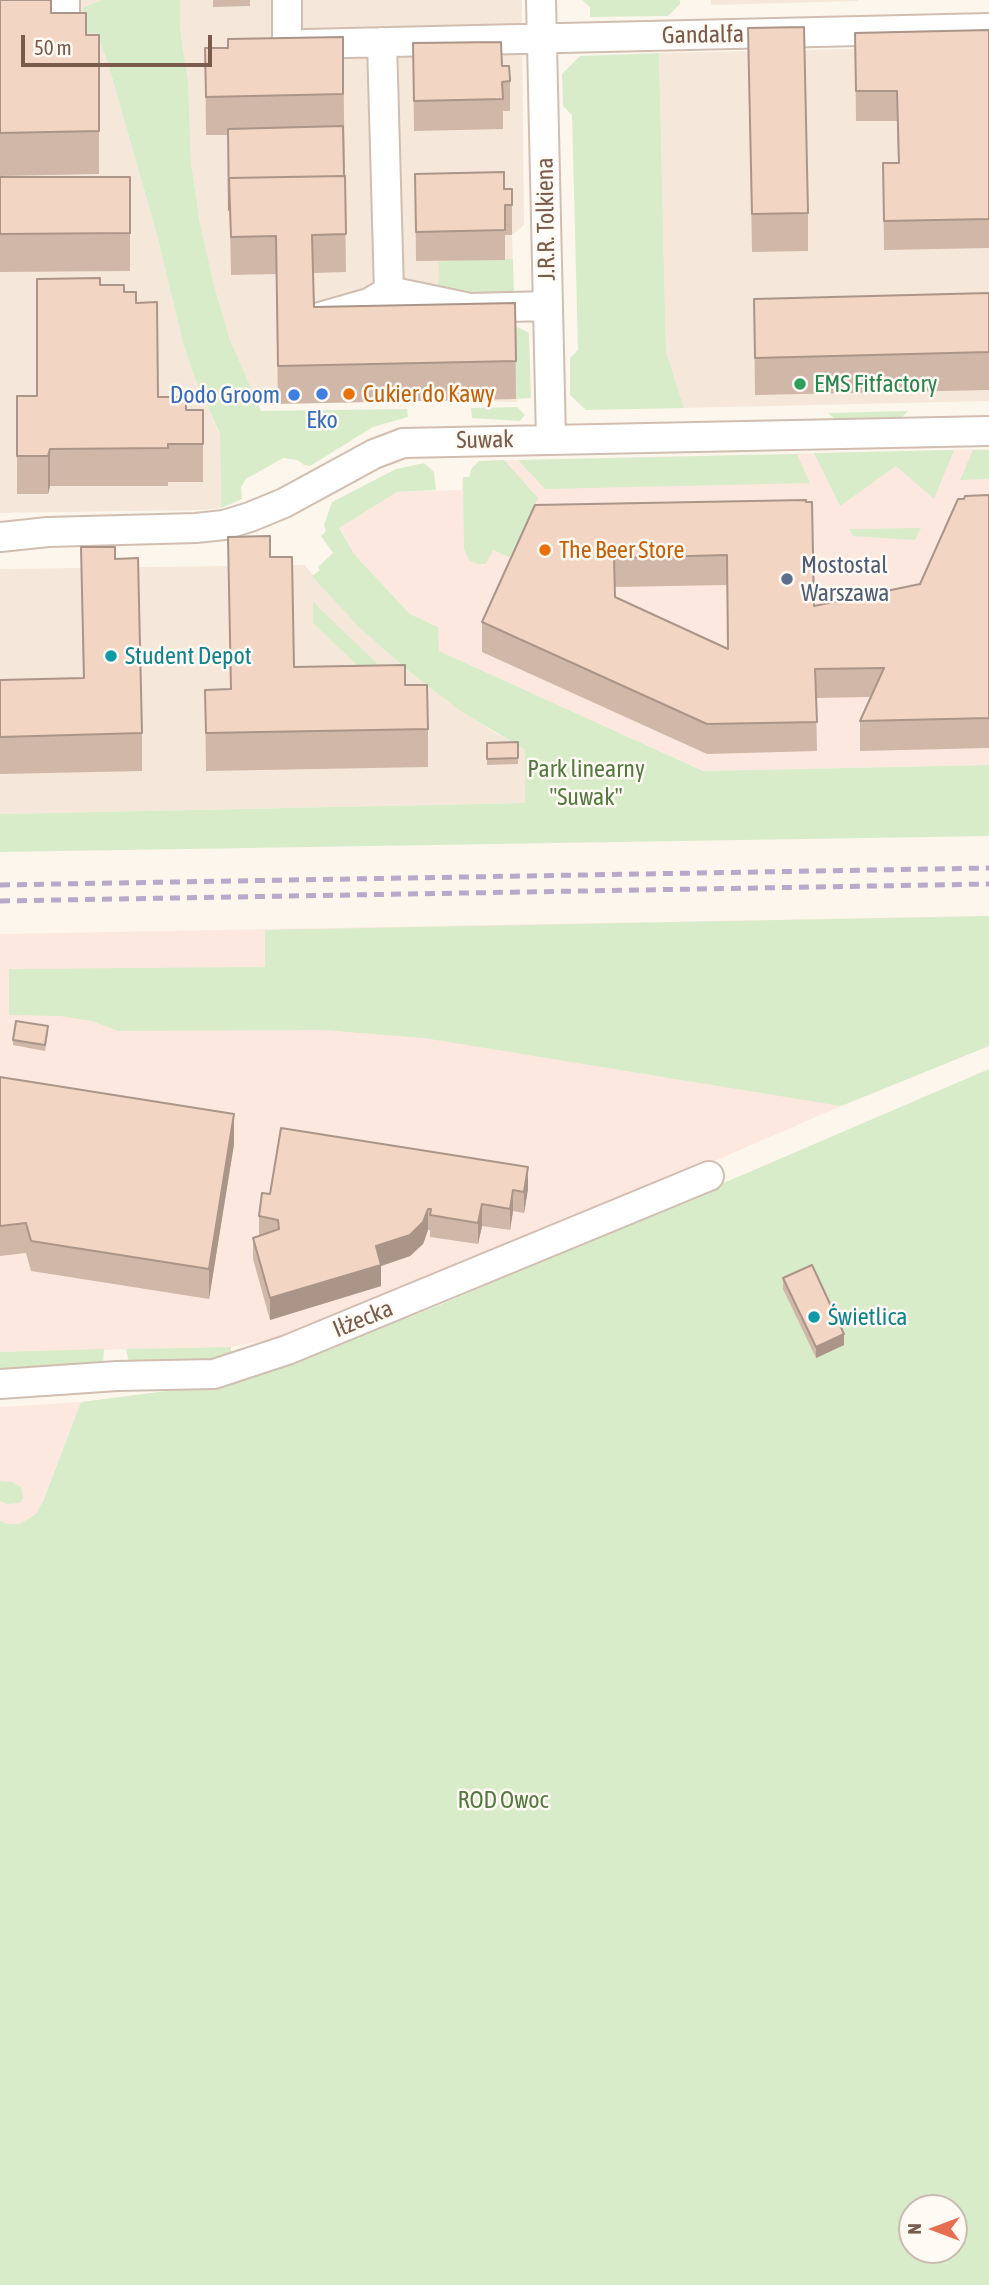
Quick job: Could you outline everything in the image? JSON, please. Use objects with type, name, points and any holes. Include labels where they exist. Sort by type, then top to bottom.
[{"type":"street","name":"Gandalfa","points":[[287,0],[275,45],[989,28]]},
{"type":"street","name":"J.R.R. Tolkiena","points":[[541,0],[551,439]]},
{"type":"street","points":[[382,42],[389,291]]},
{"type":"street","points":[[314,319],[369,303],[389,291],[470,307],[548,306]]},
{"type":"street","name":"Suwak","points":[[0,537],[48,532],[211,527],[239,521],[284,503],[394,445],[413,442],[989,431]]},
{"type":"street","name":"Iłżecka","points":[[0,1384],[117,1376],[214,1374],[286,1350],[709,1176]]},
{"type":"shaded area","points":[[0,0],[101,0],[83,8],[82,32],[96,33],[107,60],[157,235],[183,343],[194,376],[220,435],[221,508],[0,513]]},
{"type":"shaded area","points":[[180,0],[522,0],[524,225],[512,235],[517,402],[422,400],[256,403],[230,340],[200,223],[191,162],[188,80],[180,29]]},
{"type":"shaded area","points":[[711,0],[858,0],[858,1],[711,5]]},
{"type":"shaded area","points":[[989,46],[989,401],[684,408],[666,351],[659,53]]},
{"type":"shaded area","points":[[989,449],[989,765],[703,771],[438,651],[438,627],[410,614],[355,555],[339,527],[397,492],[462,490],[463,477],[469,477],[472,468],[479,461]]},
{"type":"shaded area","points":[[304,565],[359,626],[407,671],[489,729],[525,750],[525,803],[0,814],[0,569]]},
{"type":"shaded area","points":[[989,916],[989,1046],[841,1106],[450,1276],[279,1338],[231,1347],[0,1352],[0,934]]},
{"type":"shaded area","points":[[81,1402],[41,1505],[0,1616],[0,1407]]},
{"type":"green space","points":[[101,0],[180,0],[180,29],[188,80],[191,162],[200,223],[230,340],[261,411],[407,409],[408,417],[373,427],[310,466],[283,458],[246,479],[241,487],[242,499],[221,508],[220,434],[194,376],[183,343],[157,235],[107,60],[96,33],[82,33],[83,8]]},
{"type":"green space","points":[[582,0],[680,0],[680,4],[668,16],[590,17],[590,7]]},
{"type":"green space","points":[[659,53],[666,351],[684,408],[586,410],[570,395],[570,358],[578,350],[572,115],[563,106],[562,74],[580,56]]},
{"type":"green space","points":[[513,259],[514,297],[474,298],[438,291],[439,261]]},
{"type":"green space","points":[[514,325],[529,333],[531,398],[516,399]]},
{"type":"green space","points":[[517,407],[525,415],[520,421],[472,418],[471,408]]},
{"type":"green space","points":[[908,411],[899,420],[838,422],[828,413]]},
{"type":"green space","points":[[954,450],[934,499],[896,466],[840,506],[814,453]]},
{"type":"green space","points":[[973,450],[989,450],[989,479],[960,480]]},
{"type":"green space","points":[[797,454],[810,483],[545,489],[518,460]]},
{"type":"green space","points":[[504,460],[538,498],[511,558],[493,550],[486,564],[478,564],[469,560],[464,549],[463,477],[469,477],[472,468],[479,461]]},
{"type":"green space","name":"Park linearny \"Suwak\"","points":[[424,463],[434,472],[436,490],[397,492],[339,528],[355,555],[410,614],[438,627],[439,651],[703,771],[989,765],[989,836],[0,852],[0,814],[525,803],[525,750],[461,711],[408,671],[359,627],[312,576],[333,553],[321,536],[326,531],[324,525],[332,502],[396,469]]},
{"type":"green space","points":[[921,528],[915,540],[853,536],[849,529]]},
{"type":"green space","points":[[313,602],[396,682],[375,682],[313,623]]},
{"type":"green space","points":[[989,916],[989,1046],[841,1106],[424,1038],[323,1030],[118,1031],[92,1021],[60,1016],[9,1015],[9,969],[265,967],[265,930]]},
{"type":"green space","name":"ROD Owoc","points":[[989,1069],[989,2285],[0,2285],[0,1521],[20,1524],[36,1514],[81,1402],[228,1383],[435,1307]]},
{"type":"green space","points":[[231,1347],[228,1362],[129,1362],[126,1349]]},
{"type":"green space","points":[[104,1349],[103,1363],[99,1365],[0,1372],[0,1352]]},
{"type":"green space","points":[[0,1481],[12,1482],[21,1487],[23,1498],[20,1503],[7,1504],[0,1501]]},
{"type":"building","points":[[0,0],[51,0],[51,13],[86,13],[86,35],[99,35],[99,131],[0,133]]},
{"type":"building","points":[[804,27],[808,213],[752,214],[748,28]]},
{"type":"building","points":[[989,30],[989,219],[884,221],[883,163],[899,163],[897,91],[856,91],[855,33]]},
{"type":"building","points":[[343,37],[343,94],[206,97],[205,48],[228,48],[228,39]]},
{"type":"building","points":[[501,42],[502,66],[509,66],[510,79],[502,82],[503,99],[414,101],[413,43]]},
{"type":"building","points":[[343,126],[344,176],[229,178],[229,210],[228,129]]},
{"type":"building","points":[[504,172],[504,189],[512,189],[512,205],[505,205],[505,230],[416,232],[415,174]]},
{"type":"building","points":[[345,176],[346,234],[312,235],[314,307],[515,303],[516,361],[278,366],[276,236],[231,237],[229,178]]},
{"type":"building","points":[[0,177],[130,177],[130,233],[0,234]]},
{"type":"building","points":[[100,278],[100,285],[124,285],[124,292],[136,292],[136,303],[157,302],[158,397],[181,397],[181,400],[186,400],[186,410],[203,410],[203,444],[168,444],[168,448],[50,449],[48,456],[17,456],[17,396],[37,396],[37,279]]},
{"type":"building","points":[[989,293],[989,352],[755,358],[754,299]]},
{"type":"building","points":[[989,495],[989,718],[860,721],[884,668],[815,669],[817,722],[707,724],[482,622],[535,505],[812,502],[814,606],[920,584],[958,499],[964,499],[965,496]],"holes":[[[727,555],[728,649],[615,597],[614,558]]]},
{"type":"building","points":[[270,536],[270,557],[292,557],[294,667],[405,665],[405,685],[427,685],[428,729],[206,733],[205,690],[231,689],[228,537]]},
{"type":"building","name":"Student Depot","points":[[81,547],[115,547],[115,559],[138,558],[142,733],[0,737],[0,680],[84,678]]},
{"type":"building","points":[[518,742],[518,758],[487,759],[487,743]]},
{"type":"building","points":[[16,1021],[48,1026],[45,1045],[13,1040]]},
{"type":"building","points":[[0,1077],[234,1114],[209,1269],[31,1241],[26,1223],[0,1226]]},
{"type":"building","points":[[281,1128],[528,1167],[524,1192],[513,1190],[510,1209],[482,1204],[478,1223],[430,1215],[431,1209],[428,1209],[423,1222],[410,1235],[376,1246],[381,1265],[270,1298],[253,1238],[279,1229],[278,1220],[259,1216],[262,1193],[270,1194]]},
{"type":"building","name":"Świetlica","points":[[812,1265],[844,1334],[816,1347],[783,1278]]},
{"type":"railway","points":[[0,885],[989,868]]},
{"type":"railway","points":[[0,901],[989,884]]},
{"type":"place","name":"EMS Fitfactory","points":[[800,384]]},
{"type":"place","name":"Eko","points":[[322,394]]},
{"type":"place","name":"Cukier do Kawy","points":[[349,394]]},
{"type":"place","name":"Dodo Groom","points":[[294,395]]},
{"type":"place","name":"The Beer Store","points":[[545,550]]},
{"type":"place","name":"Mostostal Warszawa","points":[[787,579]]},
{"type":"place","name":"Student Depot","points":[[111,656]]},
{"type":"place","name":"Świetlica","points":[[814,1317]]}]
